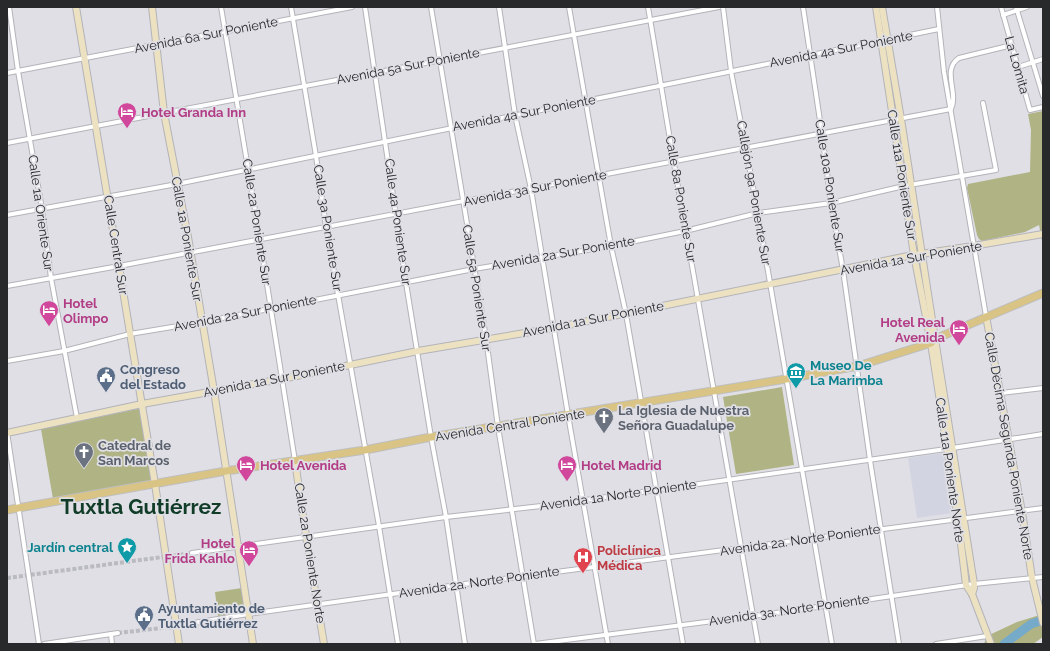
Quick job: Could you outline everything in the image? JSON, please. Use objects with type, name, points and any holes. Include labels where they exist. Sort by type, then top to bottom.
[{"type":"main road","name":"Calle Central Sur","points":[[76,7],[109,196],[155,484],[173,627],[179,644]]},
{"type":"main road","name":"Calle 1a Poniente Sur","points":[[152,7],[164,112],[214,391],[253,644]]},
{"type":"main road","name":"Calle 11a Poniente Sur","points":[[876,7],[884,40],[898,119],[907,185],[914,255],[925,298],[933,341]]},
{"type":"main road","name":"Calle 11a Poniente Sur","points":[[882,7],[884,40]]},
{"type":"main road","name":"Calle 11a Poniente Sur","points":[[907,185],[921,253],[925,298]]},
{"type":"main road","name":"Avenida 1a Sur Poniente","points":[[7,432],[142,404],[282,379],[486,338],[554,328],[626,314],[921,253],[1043,234]]},
{"type":"main road","name":"Avenida Central Poniente","points":[[7,510],[226,471],[365,450],[431,437],[714,392],[858,366],[933,341],[986,316],[1043,293]]},
{"type":"main road","name":"Calle Décima Segunda Poniente Norte","points":[[986,316],[1022,512],[1032,578],[1042,620]]},
{"type":"main road","name":"Calle 11a Poniente Norte","points":[[933,341],[949,448],[974,584],[972,594]]},
{"type":"main road","name":"Calle 2a Poniente Norte","points":[[295,461],[324,644]]},
{"type":"main road","name":"Calle 11a Poniente Norte","points":[[961,518],[966,586]]},
{"type":"main road","points":[[966,586],[972,594],[991,644]]},
{"type":"street","name":"Calle 1a Oriente Sur","points":[[9,7],[18,71],[42,209],[51,278],[77,418]]},
{"type":"street","name":"Calle 2a Poniente Sur","points":[[221,7],[295,461]]},
{"type":"street","name":"Calle 3a Poniente Sur","points":[[291,7],[316,156],[326,227],[365,450],[380,526],[398,644]]},
{"type":"street","name":"Avenida 6a Sur Poniente","points":[[7,73],[352,7]]},
{"type":"street","name":"Calle 4a Poniente Sur","points":[[365,7],[376,72],[406,283],[431,437],[446,517],[465,644]]},
{"type":"street","name":"Calle 5a Poniente Sur","points":[[431,7],[486,338],[498,427],[535,644]]},
{"type":"street","points":[[499,7],[515,115],[531,189],[543,257],[568,415],[608,644]]},
{"type":"street","points":[[569,7],[598,176],[626,314],[683,644]]},
{"type":"street","name":"Calle 8a Poniente Sur","points":[[648,7],[685,231],[699,299],[758,644]]},
{"type":"street","name":"Avenida 5a Sur Poniente","points":[[7,144],[164,112],[718,7]]},
{"type":"street","name":"Callejón 9a Poniente Sur","points":[[723,7],[732,71],[758,213],[832,644]]},
{"type":"street","name":"Calle 10a Poniente Sur","points":[[803,7],[831,203],[858,366],[870,460],[899,644]]},
{"type":"street","points":[[937,7],[944,72],[986,316]]},
{"type":"street","name":"La Lomita","points":[[1001,7],[1030,110],[1043,107]]},
{"type":"street","points":[[1003,16],[1016,9],[1027,7]]},
{"type":"street","name":"La Lomita","points":[[1016,9],[1043,96]]},
{"type":"street","name":"Avenida 4a Sur Poniente","points":[[7,215],[177,184],[939,29]]},
{"type":"street","points":[[951,109],[953,102],[951,68],[953,62],[959,58],[1012,45]]},
{"type":"street","points":[[1018,67],[1043,59]]},
{"type":"street","name":"Avenida 2a Sur Poniente","points":[[7,361],[64,351],[130,334],[271,309],[474,269],[611,246],[685,231],[758,213],[831,203],[907,185],[996,170],[983,103]]},
{"type":"street","name":"Avenida 3a Sur Poniente","points":[[7,286],[260,240],[951,109]]},
{"type":"street","points":[[1000,394],[1043,388]]},
{"type":"street","points":[[7,432],[39,644]]},
{"type":"street","name":"Avenida 1a Norte Poniente","points":[[192,553],[446,517],[512,510],[801,468],[870,460],[1043,434]]},
{"type":"street","name":"Avenida 2a. Norte Poniente","points":[[173,627],[248,614],[391,594],[961,518],[1022,512],[1043,508]]},
{"type":"street","name":"Avenida 3a. Norte Poniente","points":[[535,644],[892,597],[974,584],[1043,577]]},
{"type":"street","points":[[44,644],[118,633]]},
{"type":"street","points":[[111,634],[112,644]]},
{"type":"street","points":[[936,644],[987,636]]},
{"type":"shaded area","points":[[943,453],[952,513],[917,518],[908,458]]},
{"type":"green space","points":[[1043,111],[1043,246],[1039,225],[1025,232],[982,241],[977,235],[967,188],[968,184],[1030,172],[1031,130],[1028,114]]},
{"type":"green space","points":[[782,387],[794,465],[736,474],[723,397]]},
{"type":"green space","points":[[142,408],[154,482],[53,499],[41,429]]},
{"type":"green space","points":[[242,588],[245,612],[218,616],[215,592]]},
{"type":"green space","points":[[1043,614],[1043,637],[1033,644],[984,644],[987,636],[1017,622]]},
{"type":"waterway","points":[[1004,644],[1031,624],[1043,620]]},
{"type":"tunnel","points":[[7,578],[192,553]]},
{"type":"tunnel","points":[[118,633],[170,627]]},
{"type":"place","name":"Hotel Granda Inn","points":[[127,129]]},
{"type":"place","name":"Hotel Olimpo","points":[[49,327]]},
{"type":"place","name":"Hotel Real Avenida","points":[[959,346]]},
{"type":"place","name":"Museo De La Marimba","points":[[796,389]]},
{"type":"place","name":"Congreso del Estado","points":[[106,393]]},
{"type":"place","name":"La Iglesia de Nuestra Señora Guadalupe","points":[[604,434]]},
{"type":"place","name":"Catedral de San Marcos","points":[[84,469]]},
{"type":"place","name":"Hotel Avenida","points":[[246,482]]},
{"type":"place","name":"Hotel Madrid","points":[[567,482]]},
{"type":"place","name":"Jardín central","points":[[127,564]]},
{"type":"place","name":"Hotel Frida Kahlo","points":[[249,567]]},
{"type":"place","name":"Policlínica Médica","points":[[583,574]]},
{"type":"place","name":"Ayuntamiento de Tuxtla Gutiérrez","points":[[144,632]]},
{"type":"district","name":"Tuxtla Gutiérrez","points":[[141,506]]}]
